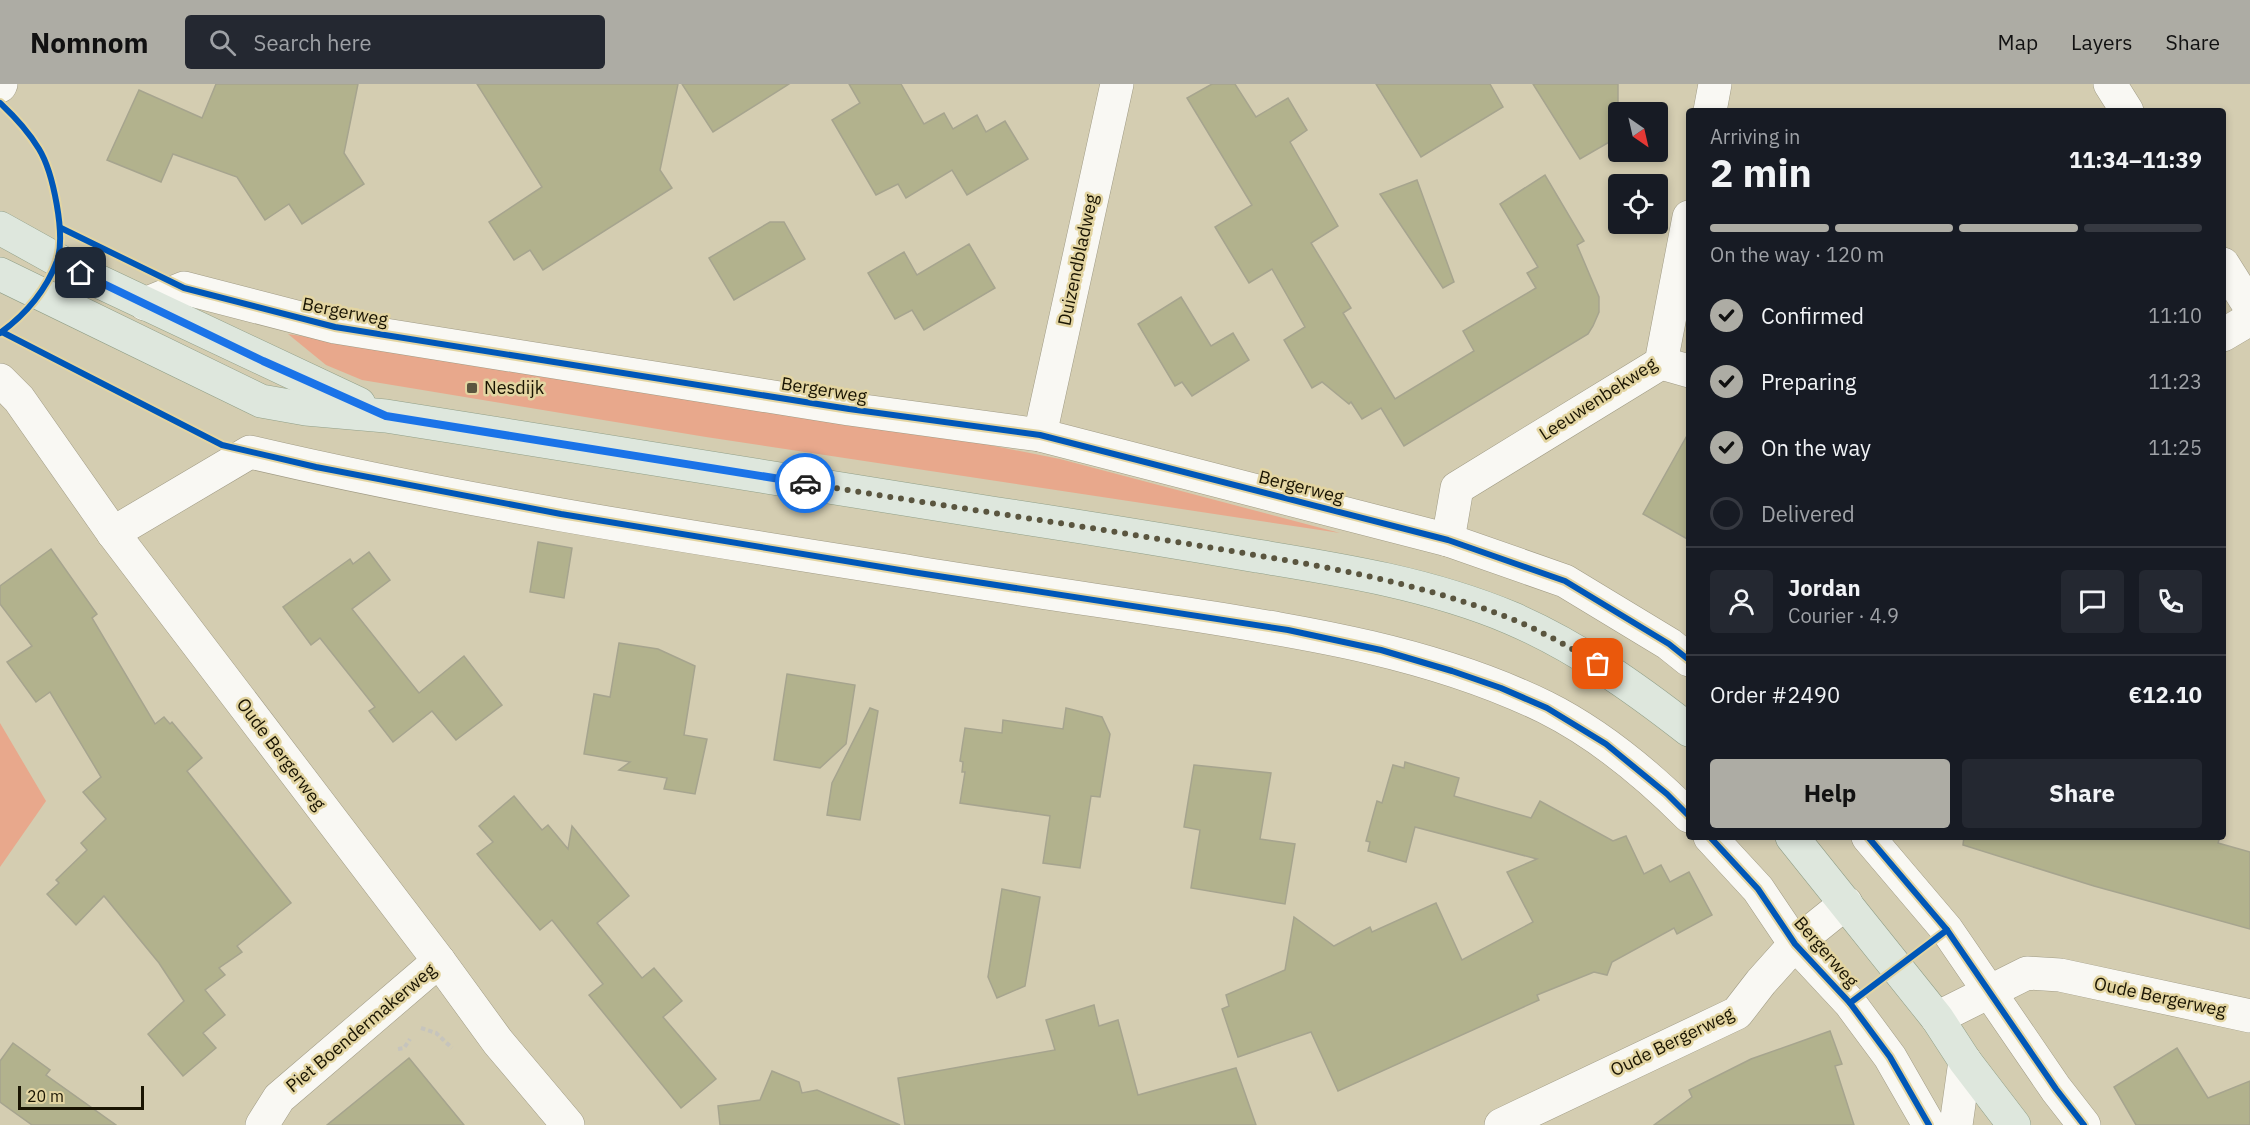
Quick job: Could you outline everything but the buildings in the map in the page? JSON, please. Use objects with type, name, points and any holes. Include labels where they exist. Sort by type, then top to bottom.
[{"type":"main road","points":[[0,228],[57,261],[145,304],[386,416]]},
{"type":"main road","points":[[0,274],[261,400],[306,409],[386,416],[1142,536],[1395,581],[1452,597],[1511,618],[1562,643],[1630,686],[1686,728]]},
{"type":"main road","points":[[1794,840],[1937,1018],[1965,1061],[2014,1125]]},
{"type":"street","name":"Duizendbladweg","points":[[1040,435],[1117,84]]},
{"type":"street","points":[[1711,108],[1715,84]]},
{"type":"street","points":[[2110,84],[2125,108]]},
{"type":"street","name":"Leeuwenbekweg","points":[[1448,540],[1458,488],[1675,367],[1686,249]]},
{"type":"street","points":[[2226,269],[2250,307]]},
{"type":"street","name":"Bergerweg","points":[[145,304],[184,288],[335,327],[849,409],[1040,435],[1448,540],[1564,581],[1669,644],[1686,658]]},
{"type":"street","points":[[2226,334],[2250,319]]},
{"type":"street","name":"Oude Bergerweg","points":[[0,380],[19,399],[113,533],[440,961],[498,1042],[568,1125]]},
{"type":"street","points":[[113,533],[250,452],[316,467],[561,514],[912,572],[1288,630],[1382,650],[1452,670],[1547,708],[1606,744],[1667,794],[1686,813]]},
{"type":"street","name":"Bergerweg","points":[[1713,840],[1758,889],[1796,944],[1850,1003],[1890,1057],[1929,1125]]},
{"type":"street","points":[[1871,840],[1947,930],[2056,1089],[2084,1125]]},
{"type":"street","name":"Oude Bergerweg","points":[[1501,1125],[1737,1013],[1761,982],[1796,944],[1846,903]]},
{"type":"street","name":"Piet Boendermakerweg","points":[[262,1125],[279,1098],[440,961]]},
{"type":"street","name":"Oude Bergerweg","points":[[1937,1018],[1990,990],[2027,974],[2060,975],[2250,1016]]},
{"type":"street","points":[[1956,1125],[1965,1061]]},
{"type":"path","points":[[396,1050],[404,1048],[419,1028],[436,1033],[461,1057],[498,1042]]},
{"type":"shaded area","points":[[288,334],[939,435],[1060,459],[1340,533],[706,437],[362,380],[326,365]]},
{"type":"shaded area","points":[[0,723],[46,801],[0,867]]},
{"type":"cycle path","points":[[0,103],[26,130],[44,159],[57,204],[60,236],[57,261],[41,292],[26,310],[0,333]]},
{"type":"cycle path","points":[[61,228],[184,288],[335,327],[849,409],[1040,435],[1448,540],[1565,581],[1669,644],[1686,658]]},
{"type":"cycle path","points":[[2,332],[222,445],[316,467],[561,514],[912,572],[1288,630],[1381,650],[1501,688],[1547,708],[1606,744],[1667,794],[1686,813]]},
{"type":"cycle path","points":[[1713,840],[1758,889],[1795,944],[1850,1003],[1890,1057],[1929,1125]]},
{"type":"cycle path","points":[[1871,840],[1947,930],[2056,1089],[2084,1125]]},
{"type":"cycle path","points":[[1850,1003],[1947,930]]},
{"type":"way so far","points":[[805,483],[1142,536],[1395,581],[1452,597],[1511,618],[1598,664]]},
{"type":"place","name":"Nesdijk","points":[[472,388]]},
{"type":"route","points":[[81,273],[263,361],[386,416],[805,483]]}]
